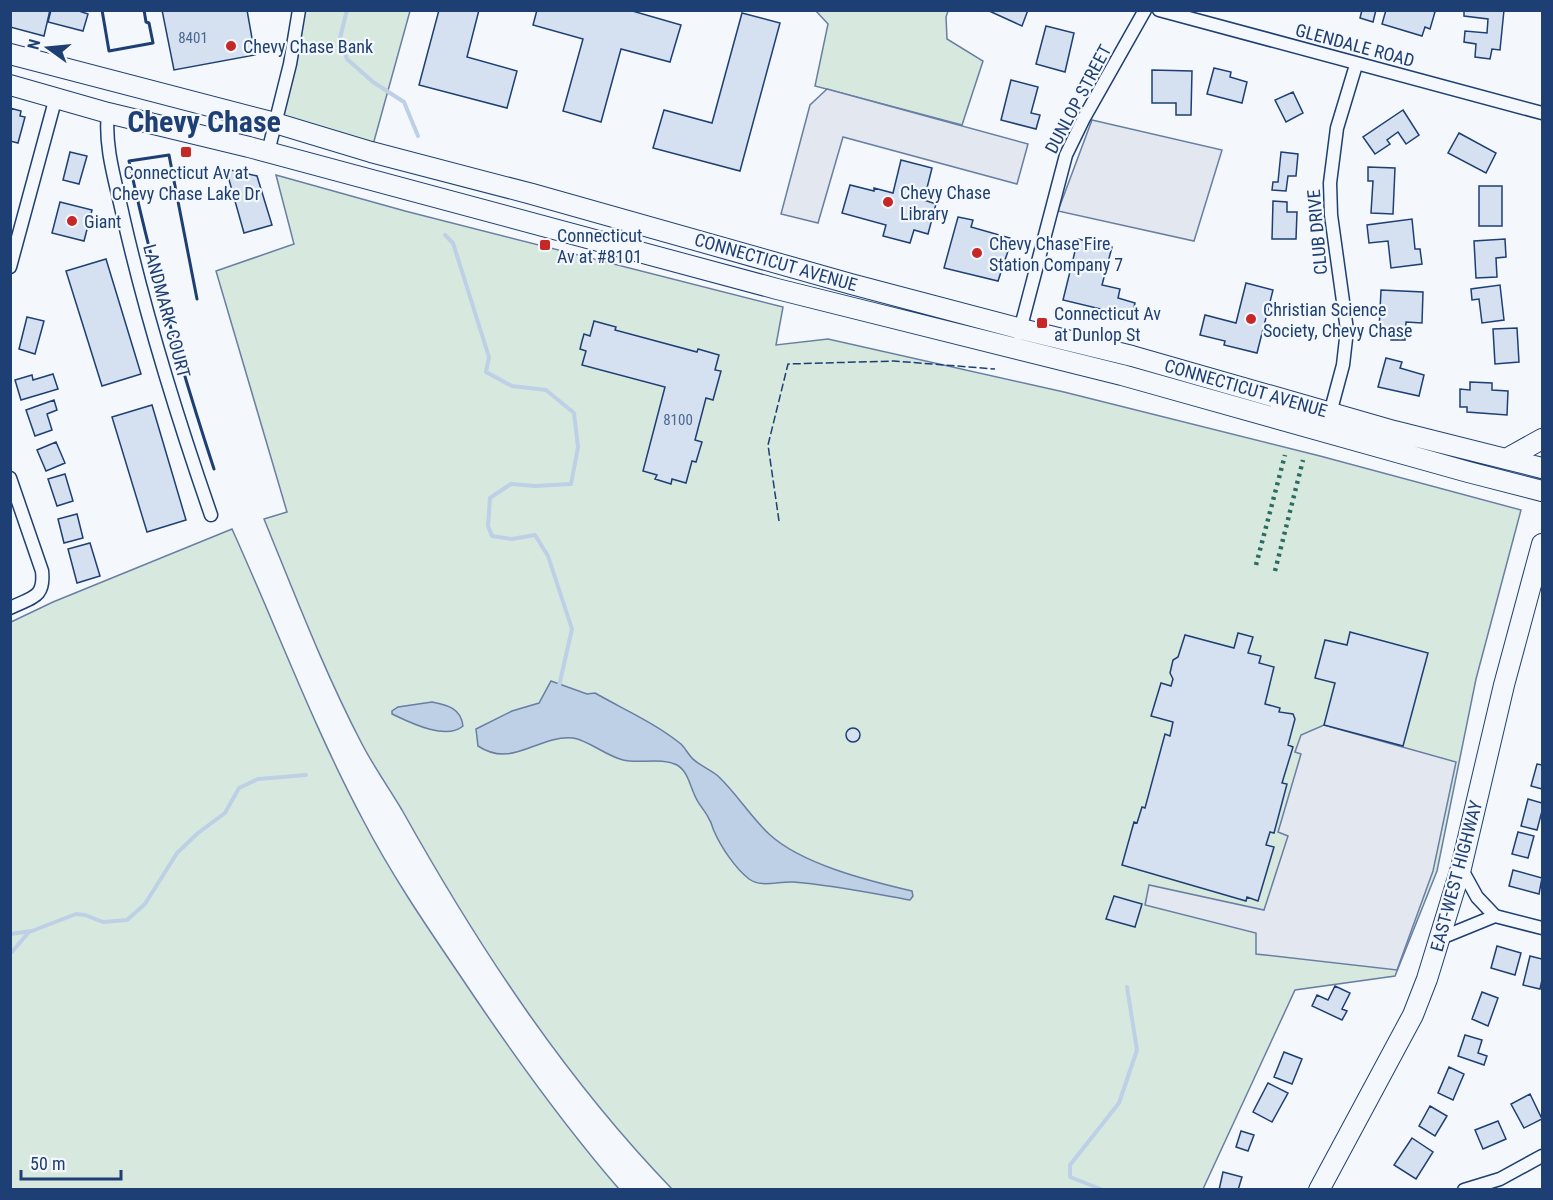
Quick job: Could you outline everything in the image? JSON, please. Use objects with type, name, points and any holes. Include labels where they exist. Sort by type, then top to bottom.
[{"type":"main road","name":"CONNECTICUT AVENUE","points":[[10,54],[275,123],[371,152],[532,194],[1018,338],[1122,375],[1542,491]]},
{"type":"main road","name":"CONNECTICUT AVENUE","points":[[10,85],[108,113],[268,152],[767,286],[1018,338],[1132,356],[1394,431],[1542,468]]},
{"type":"main road","points":[[1506,459],[1542,439]]},
{"type":"main road","name":"EAST-WEST HIGHWAY","points":[[1319,1190],[1413,1015],[1441,938],[1461,867],[1504,685],[1539,567],[1542,544]]},
{"type":"street","points":[[268,152],[290,64],[299,10]]},
{"type":"street","name":"DUNLOP STREET","points":[[1018,338],[1066,155],[1084,118],[1145,10]]},
{"type":"street","name":"GLENDALE ROAD","points":[[1159,10],[1356,65],[1542,113]]},
{"type":"street","name":"CLUB DRIVE","points":[[1325,432],[1343,365],[1347,330],[1331,215],[1330,183],[1337,128],[1356,65]]},
{"type":"street","points":[[10,267],[13,248],[56,97]]},
{"type":"street","name":"LANDMARK COURT","points":[[108,113],[106,129],[114,175],[143,296],[168,385],[211,514]]},
{"type":"street","points":[[10,478],[42,571],[43,585],[37,595],[10,608]]},
{"type":"street","points":[[1461,867],[1477,897],[1495,916],[1542,928]]},
{"type":"street","points":[[1441,938],[1495,916]]},
{"type":"street","points":[[1464,1190],[1499,1184],[1542,1156]]},
{"type":"shaded area","points":[[299,11],[410,11],[371,152],[275,123]]},
{"type":"shaded area","points":[[816,11],[948,11],[947,39],[983,61],[962,125],[815,86],[828,24]]},
{"type":"shaded area","points":[[827,89],[1028,144],[1017,184],[843,137],[818,223],[781,214],[810,105]]},
{"type":"shaded area","points":[[1092,120],[1222,150],[1194,241],[1058,211]]},
{"type":"shaded area","points":[[276,175],[405,211],[783,307],[776,345],[828,339],[1064,392],[1320,456],[1521,510],[1476,679],[1437,871],[1395,976],[1295,990],[1203,1189],[672,1189],[595,1102],[559,1056],[461,911],[362,744],[310,633],[264,519],[287,512],[216,271],[294,244]]},
{"type":"shaded area","points":[[232,529],[328,749],[385,860],[516,1057],[619,1189],[11,1189],[11,622],[53,602]]},
{"type":"shaded area","points":[[1324,725],[1456,762],[1433,871],[1397,970],[1256,954],[1256,933],[1145,905],[1149,885],[1264,910],[1288,836],[1278,832],[1301,754],[1295,752],[1301,735]]},
{"type":"water","points":[[551,681],[587,694],[595,693],[671,736],[694,760],[718,776],[762,827],[783,845],[817,863],[912,891],[913,896],[910,900],[808,883],[754,882],[729,857],[684,772],[677,765],[657,761],[623,760],[573,738],[560,738],[525,750],[503,754],[478,746],[476,729],[512,711],[539,703]]},
{"type":"water","points":[[432,702],[448,706],[456,711],[463,726],[447,732],[438,731],[392,714],[392,711],[398,707]]},
{"type":"building","points":[[10,10],[50,10],[44,36],[10,27]]},
{"type":"building","points":[[51,10],[76,10],[88,14],[83,31],[48,22]]},
{"type":"building","points":[[162,10],[247,10],[255,55],[174,70]]},
{"type":"building","points":[[439,10],[479,10],[467,57],[517,71],[507,108],[419,85]]},
{"type":"building","points":[[537,10],[629,10],[681,25],[670,62],[621,49],[601,122],[563,111],[583,39],[533,25]]},
{"type":"building","points":[[987,10],[1028,10],[1022,26]]},
{"type":"building","points":[[1362,10],[1376,10],[1373,22],[1360,18]]},
{"type":"building","points":[[1386,10],[1431,10],[1435,12],[1430,29],[1425,27],[1422,36],[1382,24]]},
{"type":"building","points":[[1464,10],[1504,10],[1500,50],[1492,49],[1490,59],[1475,57],[1476,44],[1464,42],[1465,31],[1487,33],[1488,19],[1464,16]]},
{"type":"building","points":[[742,13],[780,23],[740,171],[653,148],[664,110],[712,123]]},
{"type":"building","points":[[1046,26],[1074,33],[1065,72],[1036,64]]},
{"type":"building","points":[[1214,68],[1231,72],[1230,77],[1247,82],[1242,103],[1207,94]]},
{"type":"building","points":[[1152,70],[1192,71],[1191,115],[1176,115],[1176,103],[1152,103]]},
{"type":"building","points":[[1011,80],[1038,87],[1031,113],[1040,115],[1036,129],[1001,120]]},
{"type":"building","points":[[1293,92],[1303,113],[1286,122],[1275,100]]},
{"type":"building","points":[[10,108],[21,111],[20,116],[25,117],[18,143],[10,141]]},
{"type":"building","points":[[1403,110],[1419,135],[1406,144],[1398,132],[1387,140],[1390,144],[1375,154],[1363,137]]},
{"type":"building","points":[[1459,133],[1496,153],[1486,173],[1448,153]]},
{"type":"building","points":[[70,152],[87,156],[79,184],[63,180]]},
{"type":"building","points":[[1281,152],[1298,154],[1296,176],[1288,176],[1286,191],[1272,190],[1273,182],[1278,182]]},
{"type":"building","name":"Chevy Chase Library","points":[[901,160],[932,168],[924,200],[936,204],[928,234],[914,230],[910,243],[883,236],[886,225],[842,213],[850,185],[893,193]]},
{"type":"building","points":[[1368,167],[1395,168],[1393,214],[1371,213],[1373,181],[1368,181]]},
{"type":"building","points":[[226,169],[257,176],[272,225],[244,233]]},
{"type":"building","points":[[1479,186],[1502,186],[1502,226],[1479,226]]},
{"type":"building","points":[[1273,201],[1287,202],[1287,212],[1297,212],[1296,239],[1272,239]]},
{"type":"building","name":"Giant","points":[[60,202],[92,210],[84,241],[52,233]]},
{"type":"building","name":"Chevy Chase Fire Station Company 7","points":[[958,217],[973,220],[971,227],[1010,238],[998,281],[944,268]]},
{"type":"building","points":[[1412,219],[1415,249],[1420,249],[1422,264],[1391,268],[1388,241],[1369,243],[1367,225]]},
{"type":"building","points":[[1078,239],[1112,247],[1102,285],[1120,289],[1118,298],[1135,303],[1131,321],[1108,315],[1109,311],[1063,300]]},
{"type":"building","points":[[1505,239],[1506,257],[1496,258],[1497,277],[1476,278],[1474,241]]},
{"type":"building","points":[[106,259],[141,374],[102,386],[66,271]]},
{"type":"building","name":"Christian Science Society, Chevy Chase","points":[[1246,283],[1273,290],[1257,353],[1224,345],[1225,341],[1200,335],[1205,315],[1236,323]]},
{"type":"building","points":[[1500,285],[1504,320],[1482,323],[1479,299],[1472,300],[1471,289]]},
{"type":"building","points":[[1381,290],[1423,292],[1422,323],[1406,322],[1405,340],[1391,340],[1391,332],[1379,331]]},
{"type":"building","points":[[27,317],[44,321],[35,354],[19,349]]},
{"type":"building","points":[[594,321],[616,327],[615,330],[697,352],[698,349],[719,355],[715,370],[721,371],[713,400],[706,398],[695,440],[702,442],[696,462],[692,461],[686,483],[672,479],[671,484],[655,479],[657,475],[643,471],[665,387],[582,365],[586,351],[580,349],[582,341],[584,334],[590,336]]},
{"type":"building","points":[[1517,328],[1519,362],[1495,364],[1493,329]]},
{"type":"building","points":[[1386,358],[1402,362],[1400,368],[1424,375],[1419,396],[1378,387]]},
{"type":"building","points":[[53,374],[58,389],[21,400],[15,380],[32,375],[33,380]]},
{"type":"building","points":[[1470,382],[1492,383],[1492,390],[1508,391],[1507,415],[1467,412],[1467,407],[1460,407],[1460,389],[1470,390]]},
{"type":"building","points":[[54,400],[57,410],[47,414],[52,430],[35,436],[26,410]]},
{"type":"building","points":[[152,405],[186,520],[147,532],[112,417]]},
{"type":"building","points":[[56,442],[65,463],[46,471],[37,450]]},
{"type":"building","points":[[65,474],[73,501],[57,506],[48,479]]},
{"type":"building","points":[[77,514],[83,538],[64,543],[58,519]]},
{"type":"building","points":[[90,543],[100,576],[77,583],[68,549]]},
{"type":"building","points":[[1350,632],[1428,653],[1403,746],[1324,725],[1335,683],[1315,678],[1325,640],[1347,645]]},
{"type":"building","points":[[1238,633],[1253,637],[1248,653],[1261,656],[1259,663],[1274,667],[1265,704],[1280,708],[1279,712],[1293,714],[1295,719],[1288,745],[1293,747],[1282,783],[1287,784],[1274,833],[1270,832],[1266,845],[1274,847],[1258,901],[1247,897],[1246,901],[1122,865],[1134,822],[1137,823],[1142,807],[1145,808],[1165,734],[1170,736],[1173,722],[1151,716],[1161,683],[1171,686],[1173,679],[1170,673],[1173,660],[1178,657],[1185,635],[1234,648]]},
{"type":"building","points":[[850,728],[856,728],[860,735],[856,742],[850,742],[846,738],[846,732]]},
{"type":"building","points":[[1537,764],[1542,765],[1542,789],[1531,786]]},
{"type":"building","points":[[1528,799],[1542,803],[1537,830],[1521,826]]},
{"type":"building","points":[[1518,832],[1534,836],[1528,858],[1512,854]]},
{"type":"building","points":[[1513,870],[1542,878],[1539,894],[1509,886]]},
{"type":"building","points":[[1114,896],[1142,904],[1135,927],[1106,919]]},
{"type":"building","points":[[1497,946],[1521,953],[1515,975],[1491,968]]},
{"type":"building","points":[[1530,956],[1542,959],[1540,989],[1523,985]]},
{"type":"building","points":[[1335,986],[1350,993],[1342,1009],[1347,1011],[1342,1020],[1312,1006],[1317,995],[1328,1000]]},
{"type":"building","points":[[1482,992],[1498,998],[1488,1026],[1472,1019]]},
{"type":"building","points":[[1465,1035],[1482,1040],[1478,1053],[1487,1056],[1484,1065],[1458,1056]]},
{"type":"building","points":[[1284,1052],[1302,1059],[1292,1084],[1274,1077]]},
{"type":"building","points":[[1449,1067],[1464,1074],[1453,1100],[1438,1093]]},
{"type":"building","points":[[1268,1083],[1288,1093],[1272,1122],[1253,1112]]},
{"type":"building","points":[[1530,1094],[1542,1119],[1524,1128],[1511,1104]]},
{"type":"building","points":[[1430,1106],[1447,1116],[1435,1136],[1419,1126]]},
{"type":"building","points":[[1498,1121],[1506,1139],[1483,1149],[1475,1130]]},
{"type":"building","points":[[1241,1131],[1254,1135],[1248,1151],[1236,1147]]},
{"type":"building","points":[[1412,1138],[1433,1152],[1416,1179],[1394,1165]]},
{"type":"building","points":[[1223,1172],[1242,1177],[1238,1190],[1219,1190]]},
{"type":"waterway","points":[[347,10],[340,38],[347,59],[373,82],[404,102],[418,136]]},
{"type":"waterway","points":[[445,235],[453,243],[489,357],[486,372],[512,386],[546,390],[574,413],[578,447],[571,484],[535,486],[511,484],[490,498],[488,526],[492,536],[512,539],[535,535],[548,556],[572,629],[559,686]]},
{"type":"waterway","points":[[10,934],[32,931],[76,914],[103,922],[127,920],[145,904],[177,853],[198,833],[225,813],[239,788],[258,779],[306,775]]},
{"type":"waterway","points":[[10,954],[29,932]]},
{"type":"waterway","points":[[1103,1190],[1070,1177],[1070,1165],[1119,1103],[1137,1050],[1127,987]]},
{"type":"hedge","points":[[1256,565],[1285,455]]},
{"type":"hedge","points":[[1275,571],[1303,460]]},
{"type":"fence","points":[[779,521],[768,445],[788,364],[894,361],[995,369]]},
{"type":"wall","points":[[102,10],[109,51],[153,43],[144,10]]},
{"type":"wall","points":[[197,299],[169,155],[129,161],[167,316],[214,469]]},
{"type":"place","name":"Chevy Chase Bank","points":[[231,46]]},
{"type":"place","name":"Connecticut Av at Chevy Chase Lake Dr","points":[[186,152]]},
{"type":"place","name":"Chevy Chase Library","points":[[888,202]]},
{"type":"place","name":"Giant","points":[[72,221]]},
{"type":"place","name":"Connecticut Av at #8101","points":[[545,245]]},
{"type":"place","name":"Chevy Chase Fire Station Company 7","points":[[977,253]]},
{"type":"place","name":"Christian Science Society, Chevy Chase","points":[[1251,319]]},
{"type":"place","name":"Connecticut Av at Dunlop St","points":[[1042,323]]},
{"type":"district","name":"Chevy Chase","points":[[204,121]]}]
